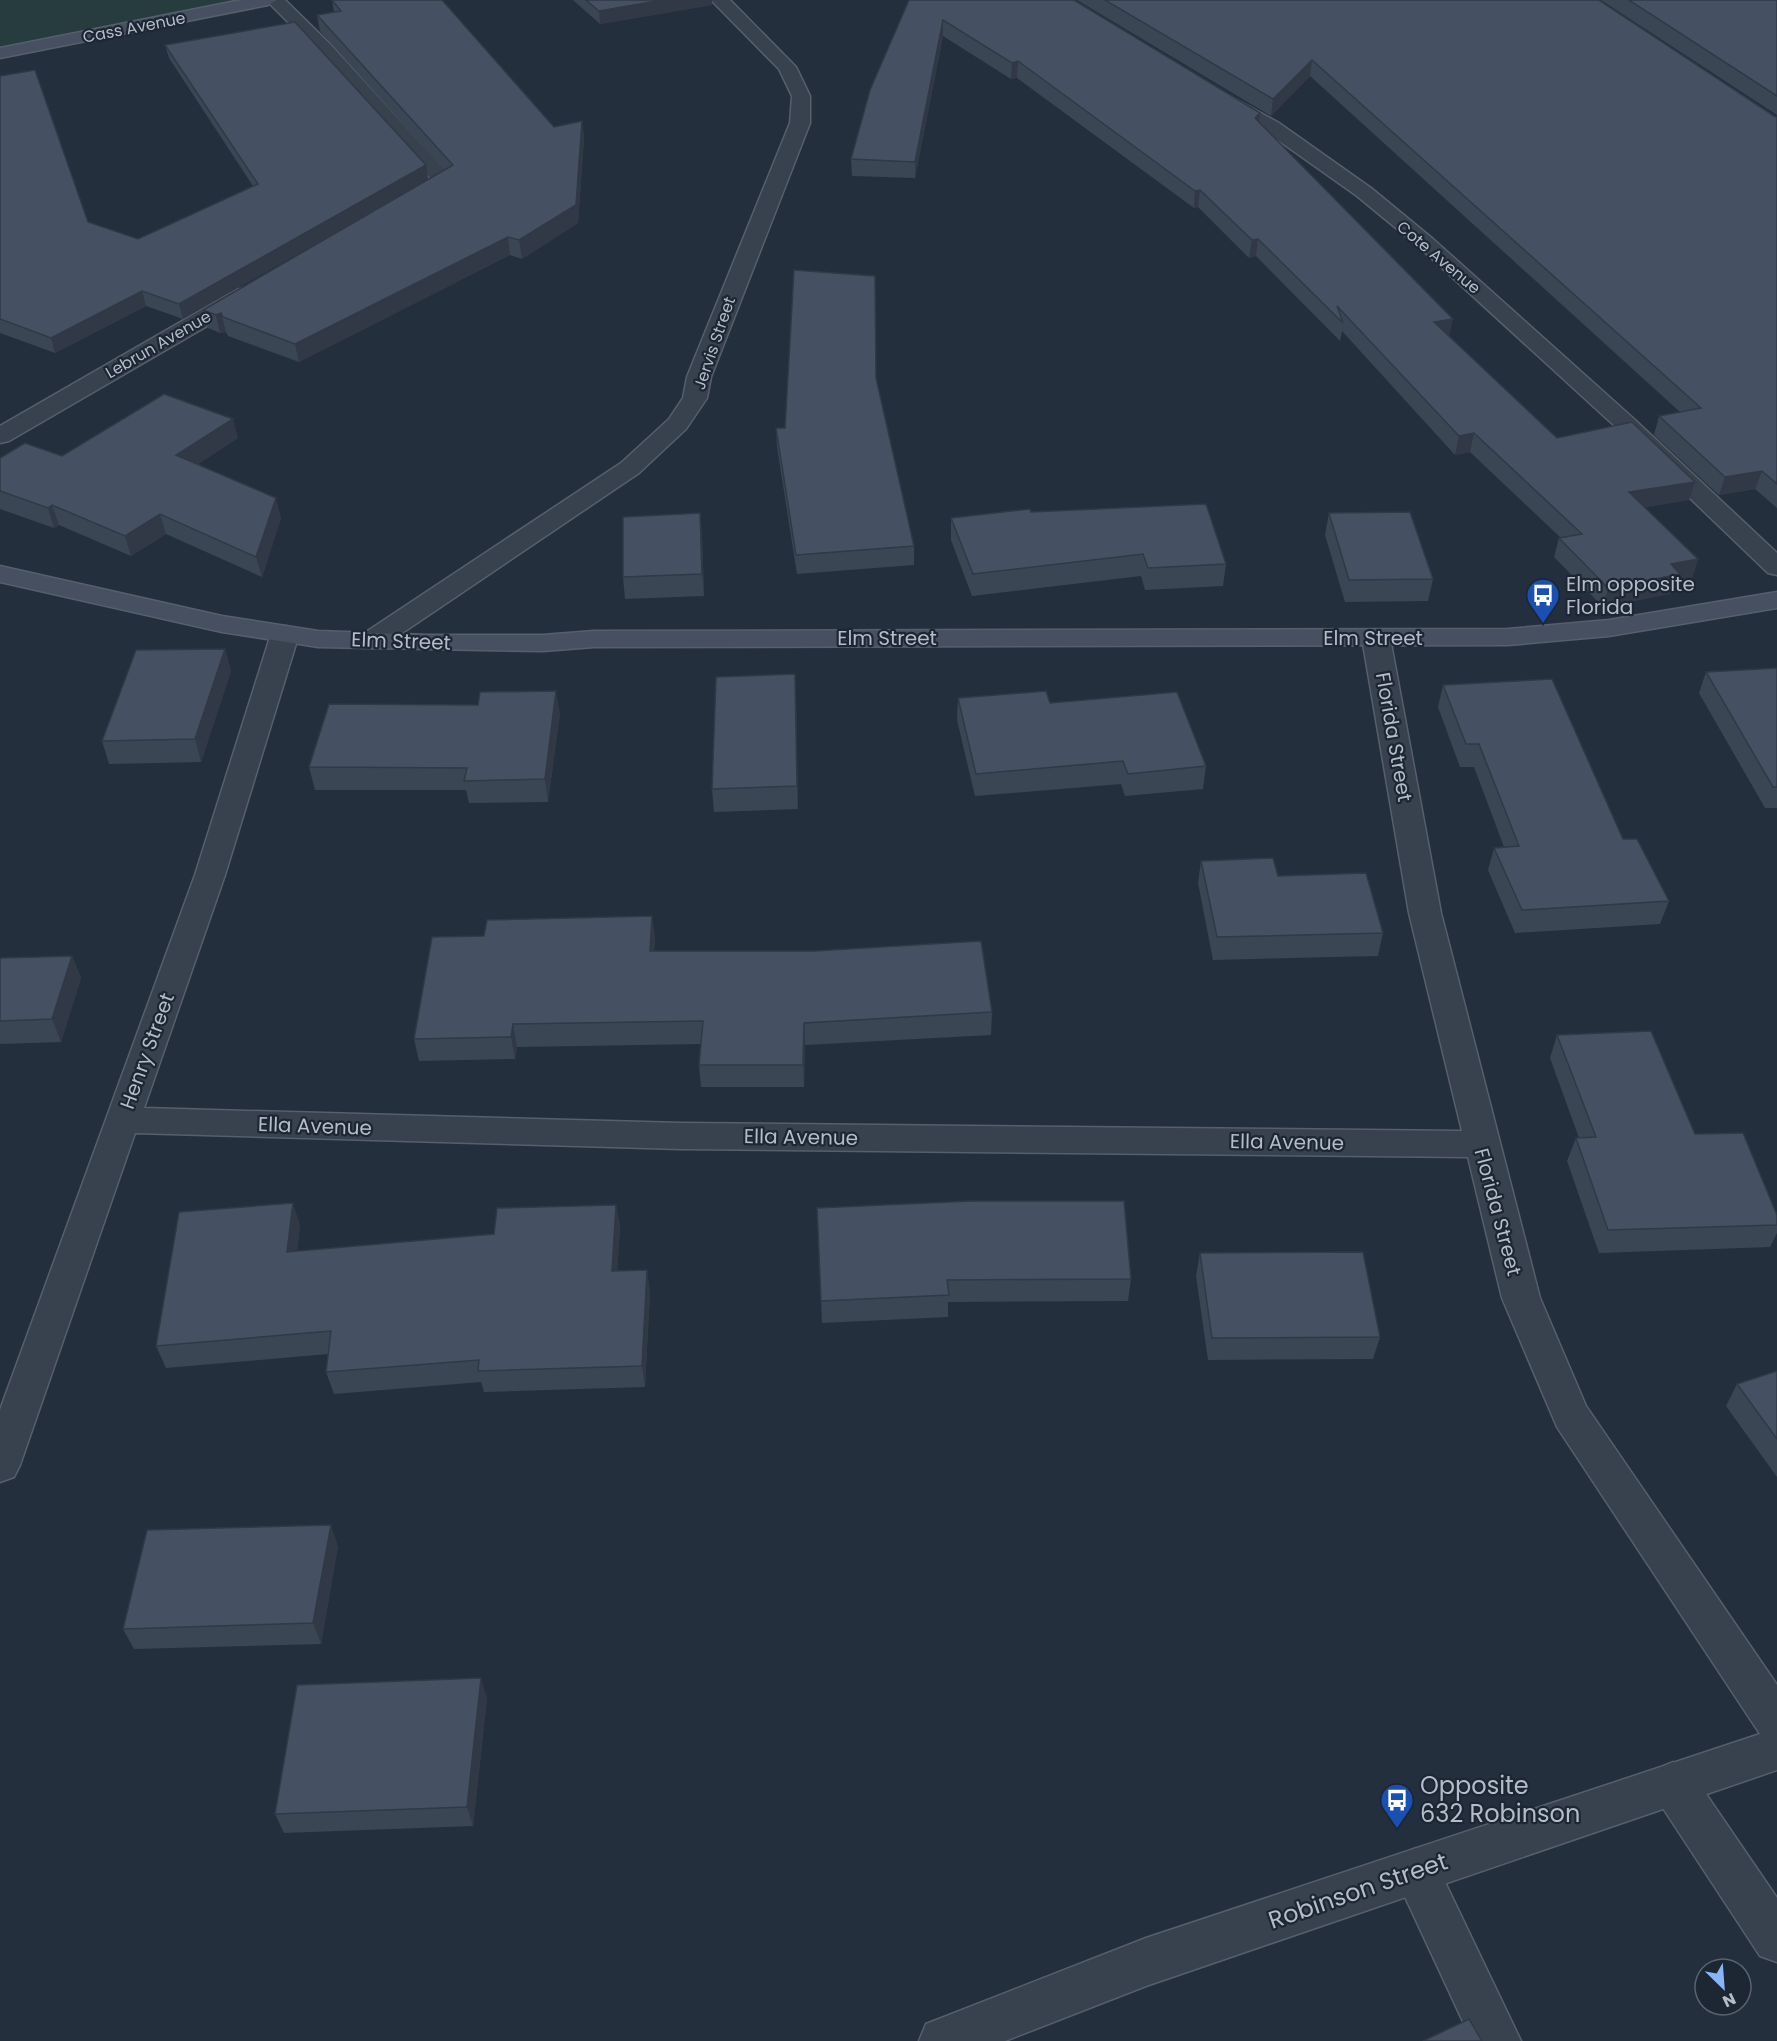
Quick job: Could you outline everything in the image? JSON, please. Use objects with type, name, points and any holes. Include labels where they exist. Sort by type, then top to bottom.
[{"type":"street","name":"Cass Avenue","points":[[0,53],[268,0]]},
{"type":"street","points":[[275,0],[324,48],[444,182],[398,206]]},
{"type":"street","name":"Jervis Street","points":[[373,640],[630,468],[678,424],[695,398],[699,377],[800,123],[801,96],[787,67],[720,0]]},
{"type":"street","name":"Cote Avenue","points":[[1208,88],[1272,127],[1318,159],[1364,192],[1426,243],[1626,424],[1777,567]]},
{"type":"street","name":"Lebrun Avenue","points":[[0,436],[265,282]]},
{"type":"street","name":"Elm Street","points":[[0,574],[222,624],[318,639],[428,644],[594,639],[1376,638],[1570,634],[1643,625],[1777,600]]},
{"type":"street","name":"Henry Street","points":[[0,1465],[210,875],[285,634]]},
{"type":"street","name":"Florida Street","points":[[1376,638],[1425,913],[1521,1298],[1571,1415],[1777,1722]]},
{"type":"street","name":"Ella Avenue","points":[[122,1120],[681,1136],[1481,1144]]},
{"type":"street","name":"Robinson Street","points":[[943,2041],[1146,1962],[1777,1749]]},
{"type":"street","points":[[1673,1784],[1777,1939]]},
{"type":"street","points":[[1416,1871],[1497,2041]]},
{"type":"green space","points":[[0,0],[276,0],[0,54]]},
{"type":"building","points":[[332,0],[442,0],[554,127],[582,121],[576,205],[519,240],[508,237],[295,344],[223,317],[221,313],[216,315],[203,310],[453,165],[317,15],[341,11]]},
{"type":"building","points":[[586,0],[663,0],[599,11]]},
{"type":"building","points":[[909,0],[1074,0],[1260,113],[1255,118],[1453,319],[1434,322],[1557,438],[1632,422],[1695,482],[1629,492],[1698,559],[1671,564],[1680,574],[1608,588],[1559,538],[1582,534],[1474,433],[1459,436],[1337,306],[1343,323],[1258,239],[1252,240],[1200,190],[1195,191],[1018,61],[1012,63],[943,20],[915,162],[851,159],[870,90]]},
{"type":"building","points":[[1105,0],[1599,0],[1777,117],[1777,484],[1762,471],[1725,477],[1659,416],[1701,408],[1312,60],[1273,99]]},
{"type":"building","points":[[1629,0],[1777,0],[1777,96]]},
{"type":"building","points":[[295,22],[426,165],[179,304],[142,291],[51,338],[0,319],[0,76],[35,70],[88,222],[138,239],[258,184],[165,45]]},
{"type":"building","points":[[794,270],[875,276],[876,378],[914,546],[796,555],[776,428],[785,428]]},
{"type":"building","points":[[164,394],[233,419],[176,455],[276,498],[256,557],[160,514],[125,536],[52,505],[48,508],[0,491],[0,458],[25,443],[62,456]]},
{"type":"building","points":[[1206,504],[1226,564],[1148,568],[1143,554],[973,574],[951,518],[1030,509],[1031,512]]},
{"type":"building","points":[[1410,512],[1433,579],[1349,580],[1329,513]]},
{"type":"building","points":[[700,513],[702,574],[623,577],[623,517]]},
{"type":"building","points":[[225,649],[195,739],[102,741],[136,650]]},
{"type":"building","points":[[1777,668],[1777,787],[1773,787],[1706,672]]},
{"type":"building","points":[[795,674],[797,786],[712,789],[716,677]]},
{"type":"building","points":[[1552,679],[1623,839],[1637,839],[1669,901],[1522,910],[1494,848],[1519,846],[1479,744],[1466,744],[1443,685]]},
{"type":"building","points":[[556,691],[545,779],[464,781],[467,768],[309,767],[329,704],[478,705],[480,692]]},
{"type":"building","points":[[1046,691],[1050,703],[1177,692],[1206,766],[1128,774],[1123,761],[976,774],[958,698]]},
{"type":"building","points":[[1273,858],[1278,876],[1366,873],[1383,933],[1217,937],[1201,861]]},
{"type":"building","points":[[652,916],[650,951],[814,951],[981,941],[992,1012],[804,1023],[803,1065],[699,1065],[703,1021],[513,1024],[511,1037],[414,1039],[432,937],[484,936],[487,920]]},
{"type":"building","points":[[72,956],[52,1019],[0,1021],[0,958]]},
{"type":"building","points":[[1651,1031],[1695,1134],[1743,1133],[1777,1215],[1777,1225],[1608,1230],[1576,1138],[1596,1137],[1557,1035]]},
{"type":"building","points":[[971,1201],[1124,1201],[1131,1279],[947,1280],[949,1295],[821,1301],[817,1208]]},
{"type":"building","points":[[293,1203],[287,1252],[494,1234],[497,1208],[616,1205],[612,1271],[647,1270],[642,1366],[478,1371],[479,1360],[326,1372],[331,1331],[156,1346],[179,1212]]},
{"type":"building","points":[[1363,1252],[1380,1337],[1212,1338],[1200,1253]]},
{"type":"building","points":[[1777,1371],[1777,1439],[1737,1384]]},
{"type":"building","points":[[331,1525],[313,1623],[123,1629],[147,1530]]},
{"type":"building","points":[[481,1678],[467,1807],[275,1814],[297,1685]]},
{"type":"building","points":[[1469,2019],[1482,2041],[1423,2041]]},
{"type":"place","name":"Elm opposite Florida","points":[[1543,624]]},
{"type":"place","name":"Opposite 632 Robinson","points":[[1397,1829]]}]
